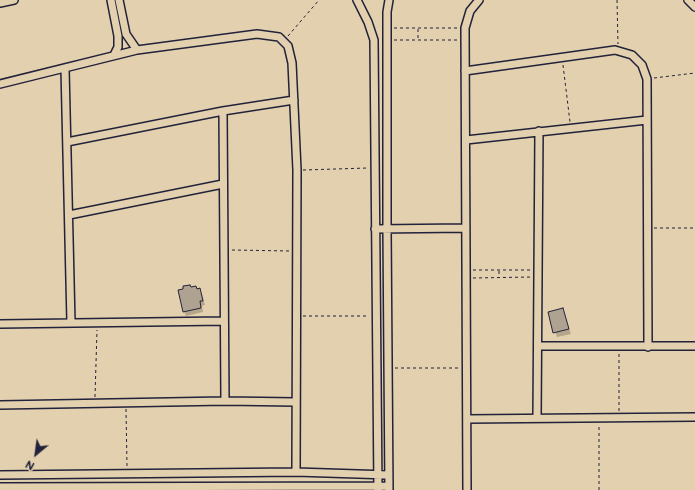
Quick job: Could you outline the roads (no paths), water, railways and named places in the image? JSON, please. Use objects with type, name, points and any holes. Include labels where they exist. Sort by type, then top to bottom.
[{"type":"street","points":[[0,3],[14,0]]},
{"type":"street","points":[[111,0],[118,36],[118,47],[114,54]]},
{"type":"street","points":[[119,0],[126,34],[137,50]]},
{"type":"street","points":[[357,0],[368,22],[374,40],[378,488]]},
{"type":"street","points":[[0,488],[389,488],[387,12],[389,0]]},
{"type":"street","points":[[467,490],[465,28],[470,11],[479,0]]},
{"type":"street","points":[[688,0],[695,7]]},
{"type":"street","points":[[0,84],[65,69],[114,54],[137,50],[257,34],[274,35],[284,42],[291,54],[297,170],[297,316],[295,402],[296,472]]},
{"type":"street","points":[[374,40],[381,38],[387,40]]},
{"type":"street","points":[[465,71],[618,50],[638,59],[645,71],[646,78],[648,347]]},
{"type":"street","points":[[65,69],[71,323]]},
{"type":"street","points":[[67,142],[223,111],[294,100]]},
{"type":"street","points":[[223,111],[225,401]]},
{"type":"street","points":[[466,140],[647,120]]},
{"type":"street","points":[[537,418],[539,131]]},
{"type":"street","points":[[69,215],[223,184]]},
{"type":"street","points":[[375,229],[466,228]]},
{"type":"street","points":[[0,324],[224,321]]},
{"type":"street","points":[[538,346],[695,346]]},
{"type":"street","points":[[0,405],[225,401],[295,402]]},
{"type":"street","points":[[467,419],[695,417]]},
{"type":"street","points":[[0,476],[296,472],[389,475]]},
{"type":"street","points":[[42,475],[42,489]]},
{"type":"street","points":[[54,475],[54,489]]}]
